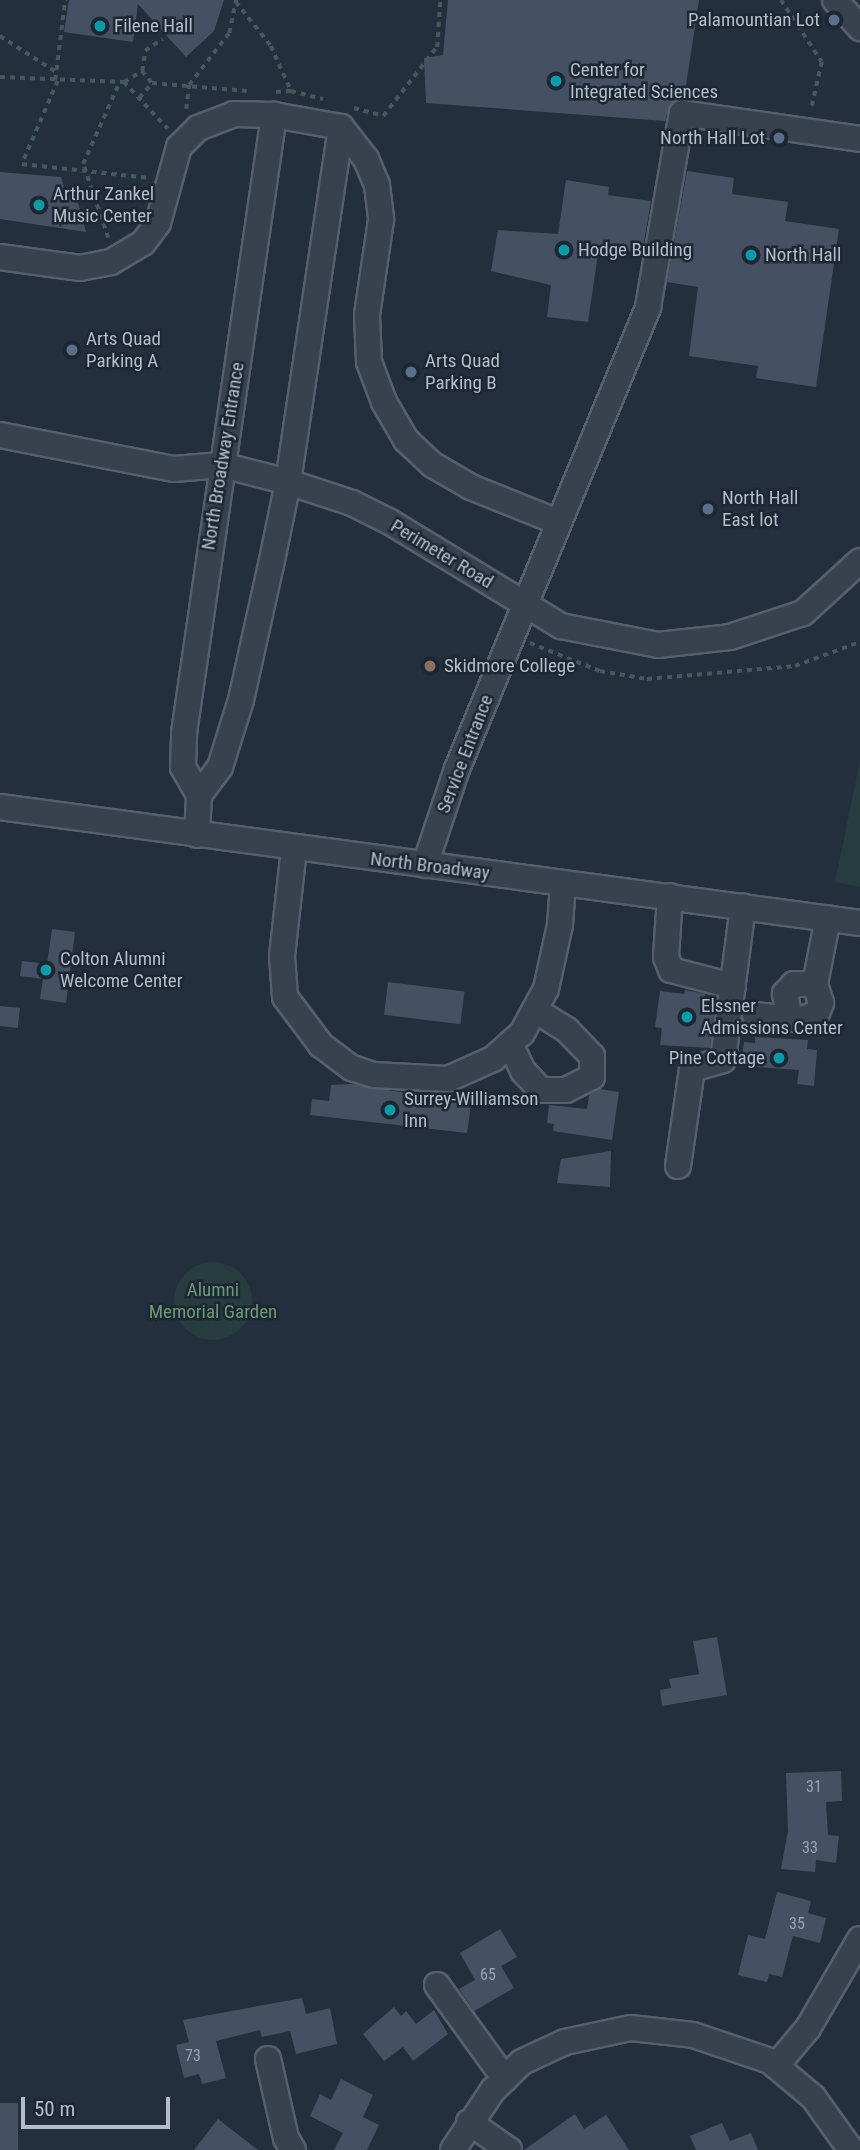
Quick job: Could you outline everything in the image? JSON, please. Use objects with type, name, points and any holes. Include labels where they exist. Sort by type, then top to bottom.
[{"type":"street","points":[[835,0],[860,28]]},
{"type":"street","points":[[0,257],[80,268],[111,262],[143,243],[158,223],[178,147],[198,128],[234,114],[274,115],[304,120],[342,116]]},
{"type":"street","name":"Service Entrance","points":[[425,865],[457,769],[648,307],[681,114],[806,131]]},
{"type":"street","name":"North Broadway Entrance","points":[[199,795],[183,767],[184,733],[274,115]]},
{"type":"street","points":[[197,835],[199,795],[220,767],[241,700],[288,482],[342,116]]},
{"type":"street","points":[[342,116],[377,185],[381,220],[367,315],[369,362],[384,402],[405,440],[433,465],[471,486],[558,522]]},
{"type":"street","points":[[806,131],[860,139]]},
{"type":"street","name":"Perimeter Road","points":[[0,435],[174,469],[222,465],[288,482],[352,503],[390,522],[452,556],[523,606],[561,626],[658,645],[730,637],[803,613],[860,561]]},
{"type":"street","name":"North Broadway","points":[[0,807],[295,849],[860,923]]},
{"type":"street","points":[[295,849],[282,956],[285,996],[320,1045],[352,1068],[374,1075],[448,1079],[493,1059],[510,1044],[535,1010],[546,989],[560,925],[563,883]]},
{"type":"street","points":[[670,896],[666,957],[671,970],[733,986]]},
{"type":"street","points":[[678,1166],[692,1069],[723,1060],[743,906]]},
{"type":"street","points":[[755,1014],[810,1018],[817,1013],[821,1003],[815,984],[828,918]]},
{"type":"street","points":[[510,1044],[523,1071],[541,1090],[566,1090],[592,1077],[592,1056],[567,1030],[535,1010]]},
{"type":"street","points":[[776,2066],[808,2028],[860,1939]]},
{"type":"street","points":[[437,1985],[505,2079]]},
{"type":"street","points":[[453,2150],[470,2122],[522,2062],[565,2042],[631,2028],[693,2035],[776,2066],[813,2097],[851,2150]]},
{"type":"street","points":[[268,2059],[286,2138],[293,2150]]},
{"type":"street","points":[[470,2122],[509,2150]]},
{"type":"path","points":[[65,0],[56,80],[22,164],[168,180]]},
{"type":"path","points":[[342,116],[383,116],[437,47],[440,0]]},
{"type":"path","points":[[781,0],[822,62],[806,131]]},
{"type":"path","points":[[185,121],[189,85],[229,33],[236,1]]},
{"type":"path","points":[[236,1],[271,46],[304,120]]},
{"type":"path","points":[[0,36],[56,72]]},
{"type":"path","points":[[162,39],[145,51],[142,71],[152,83],[253,92]]},
{"type":"path","points":[[0,77],[122,82],[142,71]]},
{"type":"path","points":[[122,82],[172,133]]},
{"type":"path","points":[[111,247],[83,171],[122,82]]},
{"type":"path","points":[[139,98],[152,83]]},
{"type":"path","points":[[263,93],[291,91],[330,102]]},
{"type":"path","points":[[168,139],[178,127]]},
{"type":"green space","points":[[860,761],[860,887],[835,882]]},
{"type":"green space","name":"Alumni Memorial Garden","points":[[213,1262],[228,1265],[241,1273],[249,1286],[252,1301],[249,1316],[241,1329],[228,1337],[213,1340],[198,1337],[185,1329],[177,1316],[174,1301],[177,1286],[185,1273],[198,1265]]},
{"type":"building","name":"Filene Hall","points":[[69,0],[224,0],[214,31],[186,57],[138,4],[133,42],[64,32]]},
{"type":"building","name":"Center for Integrated Sciences","points":[[448,0],[699,0],[684,98],[670,104],[665,121],[426,103],[424,58],[443,55]]},
{"type":"building","name":"North Hall","points":[[687,171],[734,178],[732,194],[788,202],[785,221],[839,229],[816,387],[756,378],[758,366],[689,356],[698,287],[667,282]]},
{"type":"building","name":"Arthur Zankel Music Center","points":[[0,172],[61,177],[65,191],[75,192],[86,232],[0,219]]},
{"type":"building","name":"Hodge Building","points":[[566,180],[609,187],[608,195],[651,201],[642,253],[599,247],[588,322],[547,317],[551,285],[491,271],[498,230],[558,234]]},
{"type":"building","name":"Colton Alumni Welcome Center","points":[[52,929],[75,932],[66,1003],[40,999],[43,979],[20,976],[22,961],[47,964]]},
{"type":"building","points":[[388,982],[464,991],[460,1024],[384,1015]]},
{"type":"building","name":"Elssner Admissions Center","points":[[685,990],[705,994],[703,1005],[715,1007],[710,1048],[660,1045],[662,1028],[655,1027],[660,991],[684,994]]},
{"type":"building","points":[[0,1006],[20,1008],[18,1028],[0,1026]]},
{"type":"building","name":"Pine Cottage","points":[[755,1037],[808,1040],[807,1049],[817,1050],[814,1086],[797,1084],[799,1070],[741,1066],[744,1042],[755,1043]]},
{"type":"building","name":"Surrey-Williamson Inn","points":[[352,1084],[471,1104],[467,1133],[310,1115],[312,1099],[329,1101],[331,1085]]},
{"type":"building","points":[[600,1089],[619,1092],[612,1140],[553,1131],[554,1124],[547,1123],[549,1105],[587,1109],[589,1095]]},
{"type":"building","points":[[611,1151],[610,1187],[557,1183],[561,1159]]},
{"type":"building","points":[[717,1637],[727,1695],[662,1706],[660,1690],[671,1688],[669,1679],[699,1674],[693,1641]]},
{"type":"building","points":[[841,1771],[842,1801],[826,1802],[828,1835],[839,1836],[836,1863],[816,1860],[815,1872],[781,1869],[788,1831],[786,1773]]},
{"type":"building","points":[[777,1892],[811,1901],[808,1913],[826,1918],[820,1943],[793,1936],[782,1977],[769,1974],[767,1982],[738,1975],[748,1935],[765,1939]]},
{"type":"building","points":[[500,1929],[517,1957],[501,1966],[514,1988],[474,2011],[459,1989],[475,1980],[460,1953]]},
{"type":"building","points":[[302,1998],[306,2014],[330,2008],[337,2044],[296,2054],[290,2031],[262,2037],[260,2030],[216,2041],[226,2078],[202,2084],[199,2074],[184,2078],[176,2045],[189,2042],[183,2020]]},
{"type":"building","points":[[394,2007],[401,2016],[406,2011],[416,2024],[434,2010],[448,2034],[413,2061],[403,2047],[384,2061],[363,2034]]},
{"type":"building","points":[[341,2079],[373,2095],[363,2117],[379,2125],[367,2150],[334,2150],[343,2133],[310,2116],[320,2094],[331,2100]]},
{"type":"building","points":[[0,2103],[18,2103],[18,2150],[0,2150]]},
{"type":"building","points":[[575,2114],[584,2129],[606,2115],[629,2150],[524,2150]]},
{"type":"building","points":[[218,2119],[258,2150],[194,2150]]},
{"type":"building","points":[[722,2123],[730,2141],[751,2133],[758,2150],[696,2150],[690,2136]]},
{"type":"place","name":"Palamountian Lot","points":[[834,20]]},
{"type":"place","name":"Filene Hall","points":[[100,26]]},
{"type":"place","name":"Center for Integrated Sciences","points":[[556,81]]},
{"type":"place","name":"North Hall Lot","points":[[779,138]]},
{"type":"place","name":"Arthur Zankel Music Center","points":[[39,205]]},
{"type":"place","name":"Hodge Building","points":[[564,250]]},
{"type":"place","name":"North Hall","points":[[751,255]]},
{"type":"place","name":"Arts Quad Parking A","points":[[72,350]]},
{"type":"place","name":"Arts Quad Parking B","points":[[411,372]]},
{"type":"place","name":"North Hall East lot","points":[[708,509]]},
{"type":"place","name":"Skidmore College","points":[[430,666]]},
{"type":"place","name":"Colton Alumni Welcome Center","points":[[46,970]]},
{"type":"place","name":"Elssner Admissions Center","points":[[687,1017]]},
{"type":"place","name":"Pine Cottage","points":[[779,1058]]},
{"type":"place","name":"Surrey-Williamson Inn","points":[[390,1110]]}]
